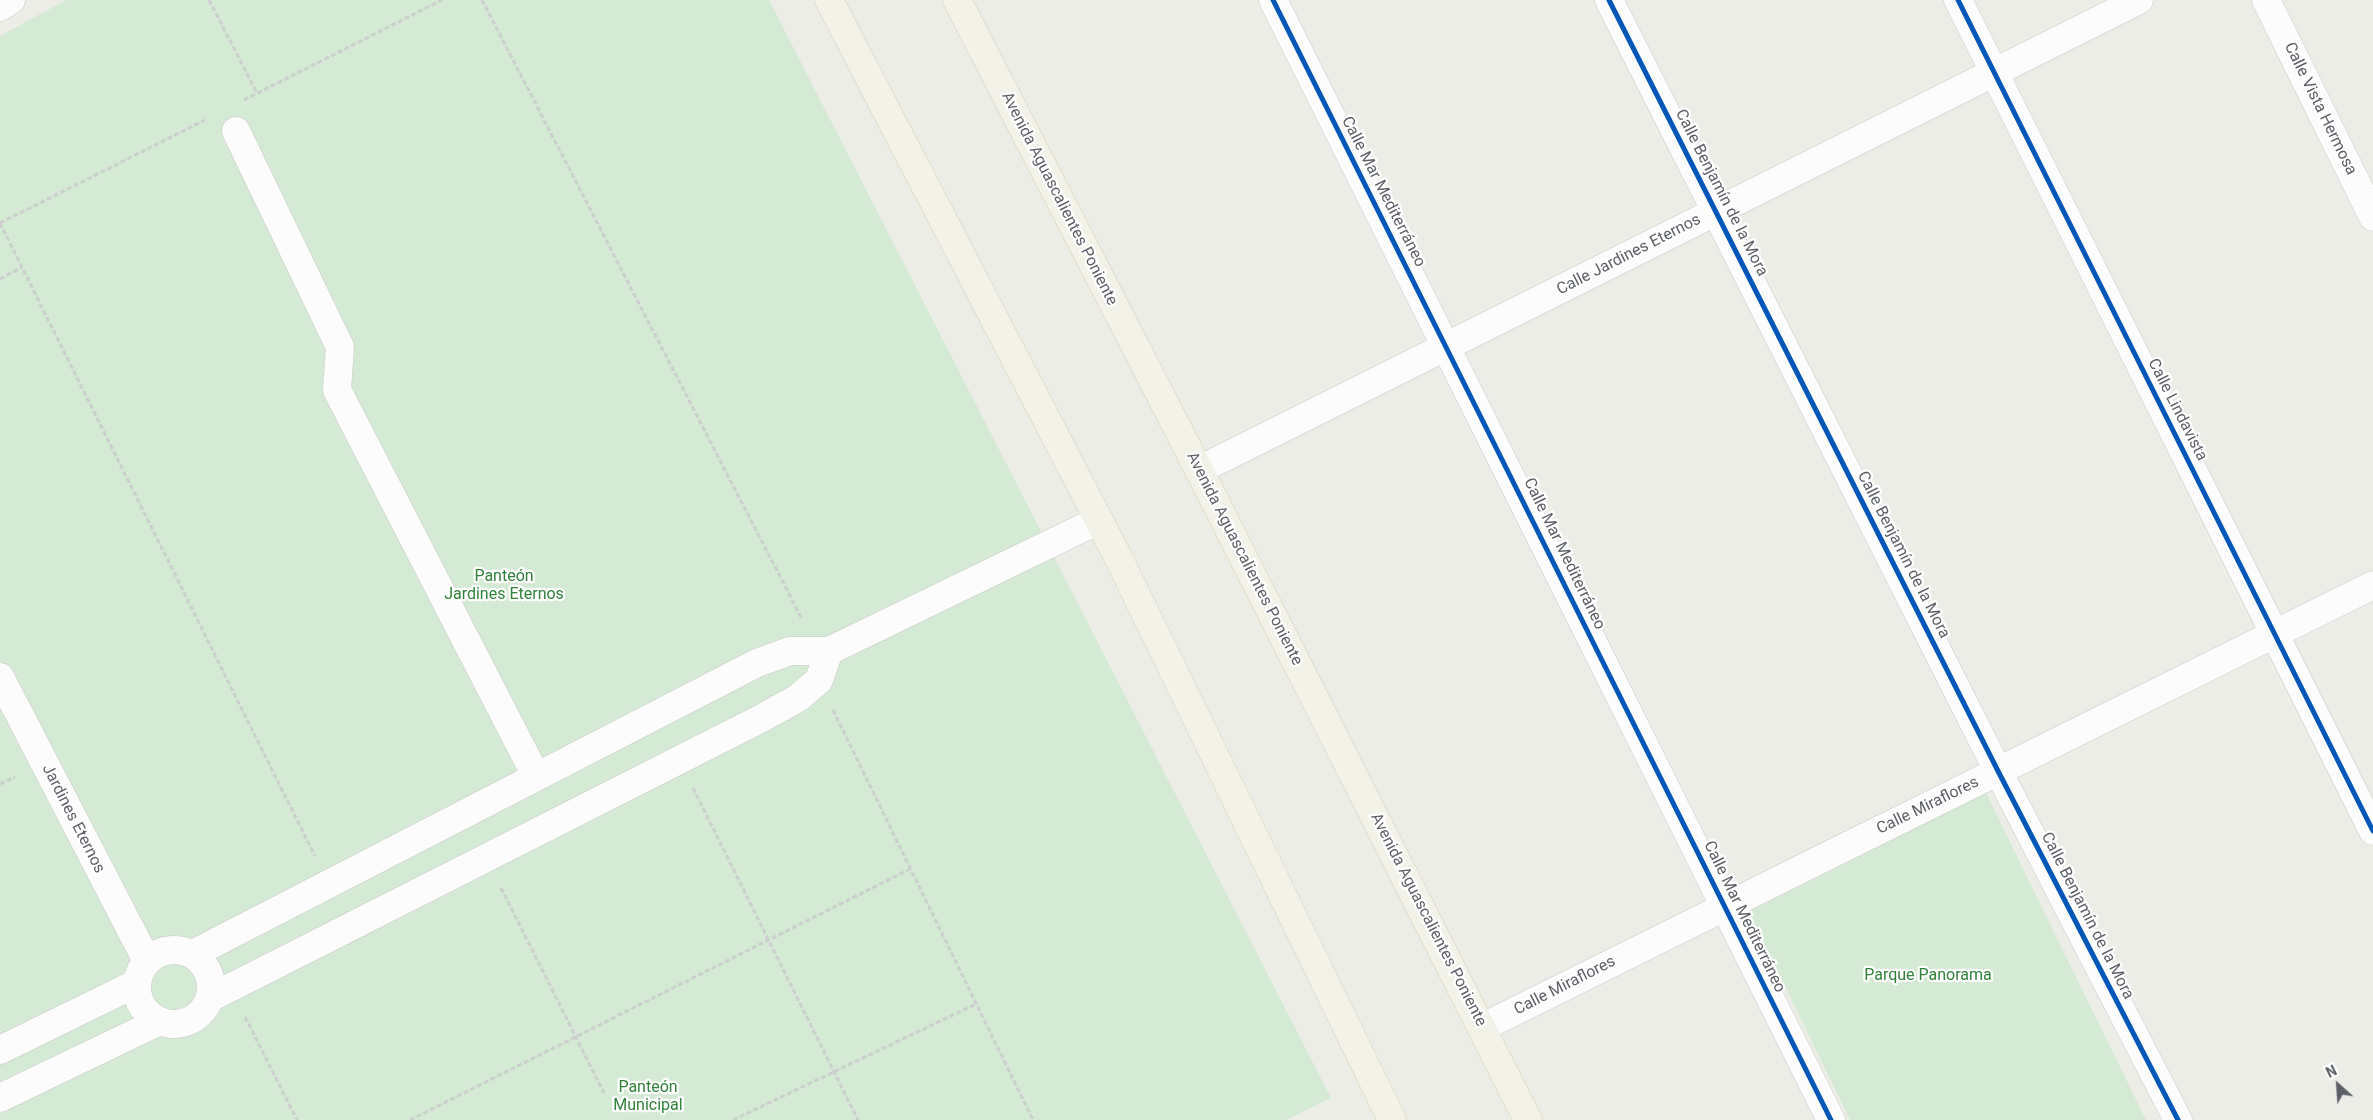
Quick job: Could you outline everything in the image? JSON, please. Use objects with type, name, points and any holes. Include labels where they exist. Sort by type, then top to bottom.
[{"type":"main road","points":[[829,0],[1100,520],[1392,1120]]},
{"type":"main road","name":"Avenida Aguascalientes Poniente","points":[[957,0],[1483,1027],[1528,1120]]},
{"type":"street","points":[[0,6],[12,0]]},
{"type":"street","name":"Calle Mar Mediterráneo","points":[[1273,0],[1830,1120]]},
{"type":"street","name":"Calle Benjamín de la Mora","points":[[1609,0],[1998,771],[2178,1120]]},
{"type":"street","name":"Calle Lindavista","points":[[1958,0],[2373,831]]},
{"type":"street","name":"Calle Jardines Eternos","points":[[1199,470],[2139,0]]},
{"type":"street","name":"Calle Vista Hermosa","points":[[2266,0],[2373,217]]},
{"type":"street","points":[[236,131],[340,347],[337,390],[536,776]]},
{"type":"street","points":[[193,954],[757,663],[790,652],[829,651],[1100,520]]},
{"type":"street","name":"Calle Miraflores","points":[[1483,1027],[2373,585]]},
{"type":"street","points":[[142,972],[137,995],[142,1006],[150,1015],[160,1021],[171,1024],[194,1018],[220,992],[798,698],[819,680],[829,651]]},
{"type":"street","name":"Jardines Eternos","points":[[0,677],[142,972]]},
{"type":"street","points":[[0,1050],[142,972],[156,954],[168,950],[181,950],[193,954],[202,962],[209,973],[211,985],[220,992]]},
{"type":"street","points":[[0,1098],[160,1021]]},
{"type":"path","points":[[209,0],[257,94]]},
{"type":"path","points":[[482,0],[805,626]]},
{"type":"path","points":[[0,224],[328,883]]},
{"type":"path","points":[[0,279],[22,267]]},
{"type":"path","points":[[819,680],[1033,1120]]},
{"type":"path","points":[[679,760],[858,1120]]},
{"type":"path","points":[[0,784],[20,774]]},
{"type":"path","points":[[486,858],[604,1093]]},
{"type":"path","points":[[410,1120],[910,869]]},
{"type":"path","points":[[220,992],[297,1120]]},
{"type":"path","points":[[733,1120],[976,1004]]},
{"type":"green space","name":"Panteón Jardines Eternos","points":[[66,0],[769,0],[1331,1098],[1286,1120],[0,1120],[0,36]]},
{"type":"green space","name":"Parque Panorama","points":[[1986,793],[2146,1120],[1850,1120],[1746,906]]},
{"type":"cycle path","points":[[1273,0],[1831,1120]]},
{"type":"cycle path","points":[[1609,0],[1998,771],[2178,1120]]},
{"type":"cycle path","points":[[1958,0],[2373,831]]},
{"type":"park label","name":"Panteón Municipal","points":[[648,1097]]}]
